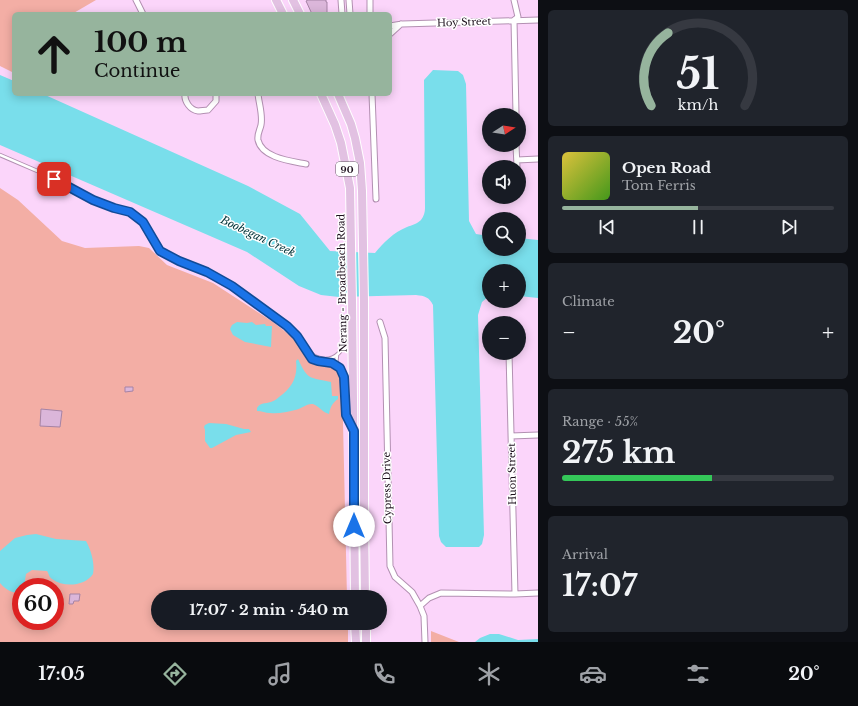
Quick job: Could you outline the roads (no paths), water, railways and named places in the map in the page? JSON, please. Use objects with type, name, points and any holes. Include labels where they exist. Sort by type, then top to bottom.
[{"type":"main road","points":[[276,0],[282,12]]},
{"type":"main road","points":[[293,0],[299,12]]},
{"type":"main road","name":"Nerang - Broadbeach Road","points":[[322,96],[339,135],[350,188],[353,329],[355,590]]},
{"type":"main road","name":"90","points":[[339,96],[351,124],[360,163],[362,191],[364,300],[365,590]]},
{"type":"main road","points":[[355,630],[356,642]]},
{"type":"main road","points":[[366,630],[366,642]]},
{"type":"street","points":[[136,0],[142,12]]},
{"type":"street","points":[[341,0],[342,12]]},
{"type":"street","points":[[349,0],[350,12]]},
{"type":"street","points":[[370,0],[370,12]]},
{"type":"street","points":[[514,0],[518,17],[514,20],[516,108]]},
{"type":"street","name":"Hoy Street","points":[[392,26],[402,24],[538,20]]},
{"type":"street","points":[[392,32],[402,24]]},
{"type":"street","points":[[184,96],[188,105],[197,111],[208,110],[216,101],[216,96]]},
{"type":"street","points":[[258,96],[261,124],[258,134],[258,141],[265,150],[281,160],[306,164]]},
{"type":"street","points":[[372,96],[376,199]]},
{"type":"street","points":[[516,152],[517,160],[538,159]]},
{"type":"street","name":"Cypress Drive","points":[[380,322],[384,338],[390,566],[395,577],[412,592],[420,606],[424,616],[425,642]]},
{"type":"street","name":"Huon Street","points":[[509,360],[515,594]]},
{"type":"street","points":[[511,436],[538,435]]},
{"type":"street","points":[[420,606],[429,598],[441,593],[538,593]]},
{"type":"lane","points":[[0,155],[42,173],[93,200],[130,212],[143,222],[160,251],[179,261],[207,272],[238,291],[287,326],[297,336],[311,357],[315,360],[336,364],[342,370],[344,377],[346,415],[354,431]]},
{"type":"lane","points":[[308,352],[317,358],[329,358],[337,355],[343,349],[353,329]]},
{"type":"lane","points":[[336,364],[337,355]]},
{"type":"water","name":"Boobegan Creek","points":[[433,70],[458,71],[463,75],[466,84],[469,221],[476,234],[482,235],[482,256],[526,256],[526,239],[538,240],[538,298],[526,297],[526,264],[482,264],[482,302],[478,315],[484,535],[482,544],[479,547],[446,547],[441,542],[439,536],[433,305],[428,299],[424,296],[416,295],[339,297],[321,295],[299,286],[247,252],[0,145],[0,75],[12,80],[12,96],[47,96],[248,186],[300,214],[330,251],[375,253],[393,235],[421,220],[425,208],[424,80]]},
{"type":"water","points":[[237,322],[252,322],[256,325],[265,324],[266,326],[272,326],[271,347],[245,342],[233,335],[230,329],[232,325]]},
{"type":"water","points":[[298,359],[307,375],[331,382],[332,396],[338,396],[338,399],[334,402],[329,414],[313,404],[308,404],[282,413],[257,411],[257,408],[260,405],[275,400],[284,394],[291,386],[295,377],[296,361]]},
{"type":"water","points":[[209,423],[226,424],[249,429],[251,432],[236,435],[210,448],[205,441],[204,427]]},
{"type":"water","points":[[36,534],[56,539],[86,541],[92,557],[93,574],[85,581],[68,585],[64,584],[64,578],[51,578],[47,571],[32,570],[26,574],[25,578],[12,578],[12,592],[0,583],[0,551],[15,538]]},
{"type":"water","points":[[490,634],[499,634],[518,640],[538,639],[538,642],[475,642]]}]
